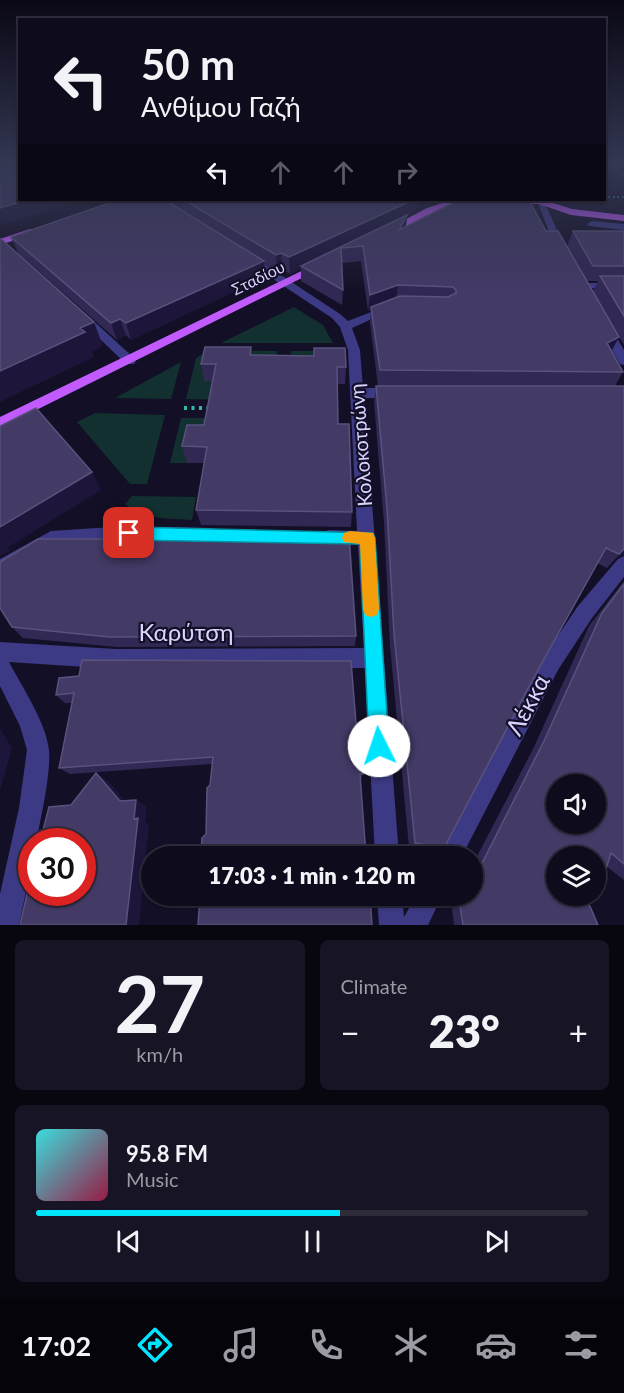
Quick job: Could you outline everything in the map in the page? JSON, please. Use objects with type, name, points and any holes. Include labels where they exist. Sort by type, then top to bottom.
[{"type":"main road","points":[[373,239],[431,207]]},
{"type":"main road","points":[[558,207],[571,212],[624,218]]},
{"type":"main road","points":[[0,242],[44,227]]},
{"type":"main road","name":"Σταδίου","points":[[0,423],[325,263]]},
{"type":"street","points":[[542,207],[564,255]]},
{"type":"street","points":[[592,224],[624,227]]},
{"type":"street","points":[[0,242],[12,253]]},
{"type":"street","points":[[237,252],[286,282],[336,316],[346,326],[396,306]]},
{"type":"street","points":[[582,286],[624,286]]},
{"type":"street","points":[[70,305],[130,361]]},
{"type":"street","points":[[600,319],[624,361]]},
{"type":"street","name":"Κολοκοτρώνη","points":[[346,326],[354,350],[386,846]]},
{"type":"street","points":[[357,393],[405,393]]},
{"type":"street","points":[[0,568],[51,538],[129,533],[231,535]]},
{"type":"street","points":[[314,537],[368,538]]},
{"type":"street","name":"Λέκκα","points":[[454,846],[551,663],[585,612],[624,564]]},
{"type":"street","name":"Καρύτση","points":[[0,652],[116,659],[373,658]]},
{"type":"street","points":[[0,665],[30,723],[38,744],[36,772],[6,925]]},
{"type":"street","points":[[391,906],[392,925]]},
{"type":"street","points":[[414,925],[424,906]]},
{"type":"path","points":[[184,408],[214,408]]},
{"type":"green space","points":[[294,307],[323,325],[333,343],[221,343]]},
{"type":"green space","points":[[209,350],[277,351],[276,364],[290,364],[291,351],[335,351],[335,365],[314,365],[314,373],[252,372],[252,364],[208,364],[205,381],[229,381],[225,400],[186,399],[196,358]]},
{"type":"green space","points":[[181,362],[171,399],[115,398]]},
{"type":"green space","points":[[95,413],[165,415],[147,484],[130,484],[77,422]]},
{"type":"green space","points":[[181,418],[222,418],[187,463],[170,463]]},
{"type":"green space","points":[[132,496],[196,497],[192,520],[148,516],[140,513],[125,504]]},
{"type":"building","points":[[97,207],[177,207],[264,261],[126,323],[120,319],[111,323],[11,237]]},
{"type":"building","points":[[196,207],[397,207],[289,257],[281,253],[276,255]]},
{"type":"building","points":[[445,207],[533,207],[546,231],[558,231],[619,337],[607,343],[623,372],[380,370],[371,307],[400,296],[448,297],[456,293],[456,290],[453,287],[398,285],[370,295],[363,246],[341,248],[343,290],[301,266],[407,215],[399,230]]},
{"type":"building","points":[[573,231],[624,231],[624,266],[593,266]]},
{"type":"building","points":[[0,238],[94,322],[80,328],[85,332],[0,371]]},
{"type":"building","points":[[600,276],[624,276],[624,316]]},
{"type":"building","points":[[205,347],[251,347],[250,355],[314,356],[314,348],[345,348],[346,367],[337,367],[338,424],[349,424],[352,512],[196,510],[207,447],[182,446],[187,425],[204,425],[216,364],[201,364]]},
{"type":"building","points":[[376,386],[624,386],[624,549],[619,554],[606,548],[534,677],[445,846],[415,843],[394,634],[387,508]]},
{"type":"building","points":[[36,408],[92,472],[0,527],[0,426]]},
{"type":"building","points":[[194,532],[349,535],[356,636],[109,637],[12,627],[0,608],[0,562],[38,539],[192,539]]},
{"type":"building","points":[[624,584],[624,864],[611,853],[606,869],[606,846],[546,846],[546,906],[590,906],[598,925],[463,925],[460,906],[483,906],[483,861],[544,741],[602,613]]},
{"type":"building","points":[[82,660],[351,661],[363,774],[360,774],[365,846],[202,846],[202,838],[206,834],[207,788],[210,785],[213,757],[59,768],[74,693],[56,695],[59,678],[79,676]]},
{"type":"building","points":[[96,773],[120,801],[136,800],[134,819],[138,818],[126,925],[20,925],[24,906],[96,906],[96,828],[44,828],[49,807],[71,805]]},
{"type":"building","points":[[199,906],[371,906],[372,925],[198,925]]},
{"type":"slow traffic","points":[[350,538],[368,538],[371,609]]},
{"type":"route","points":[[129,533],[368,538],[379,746]]}]
